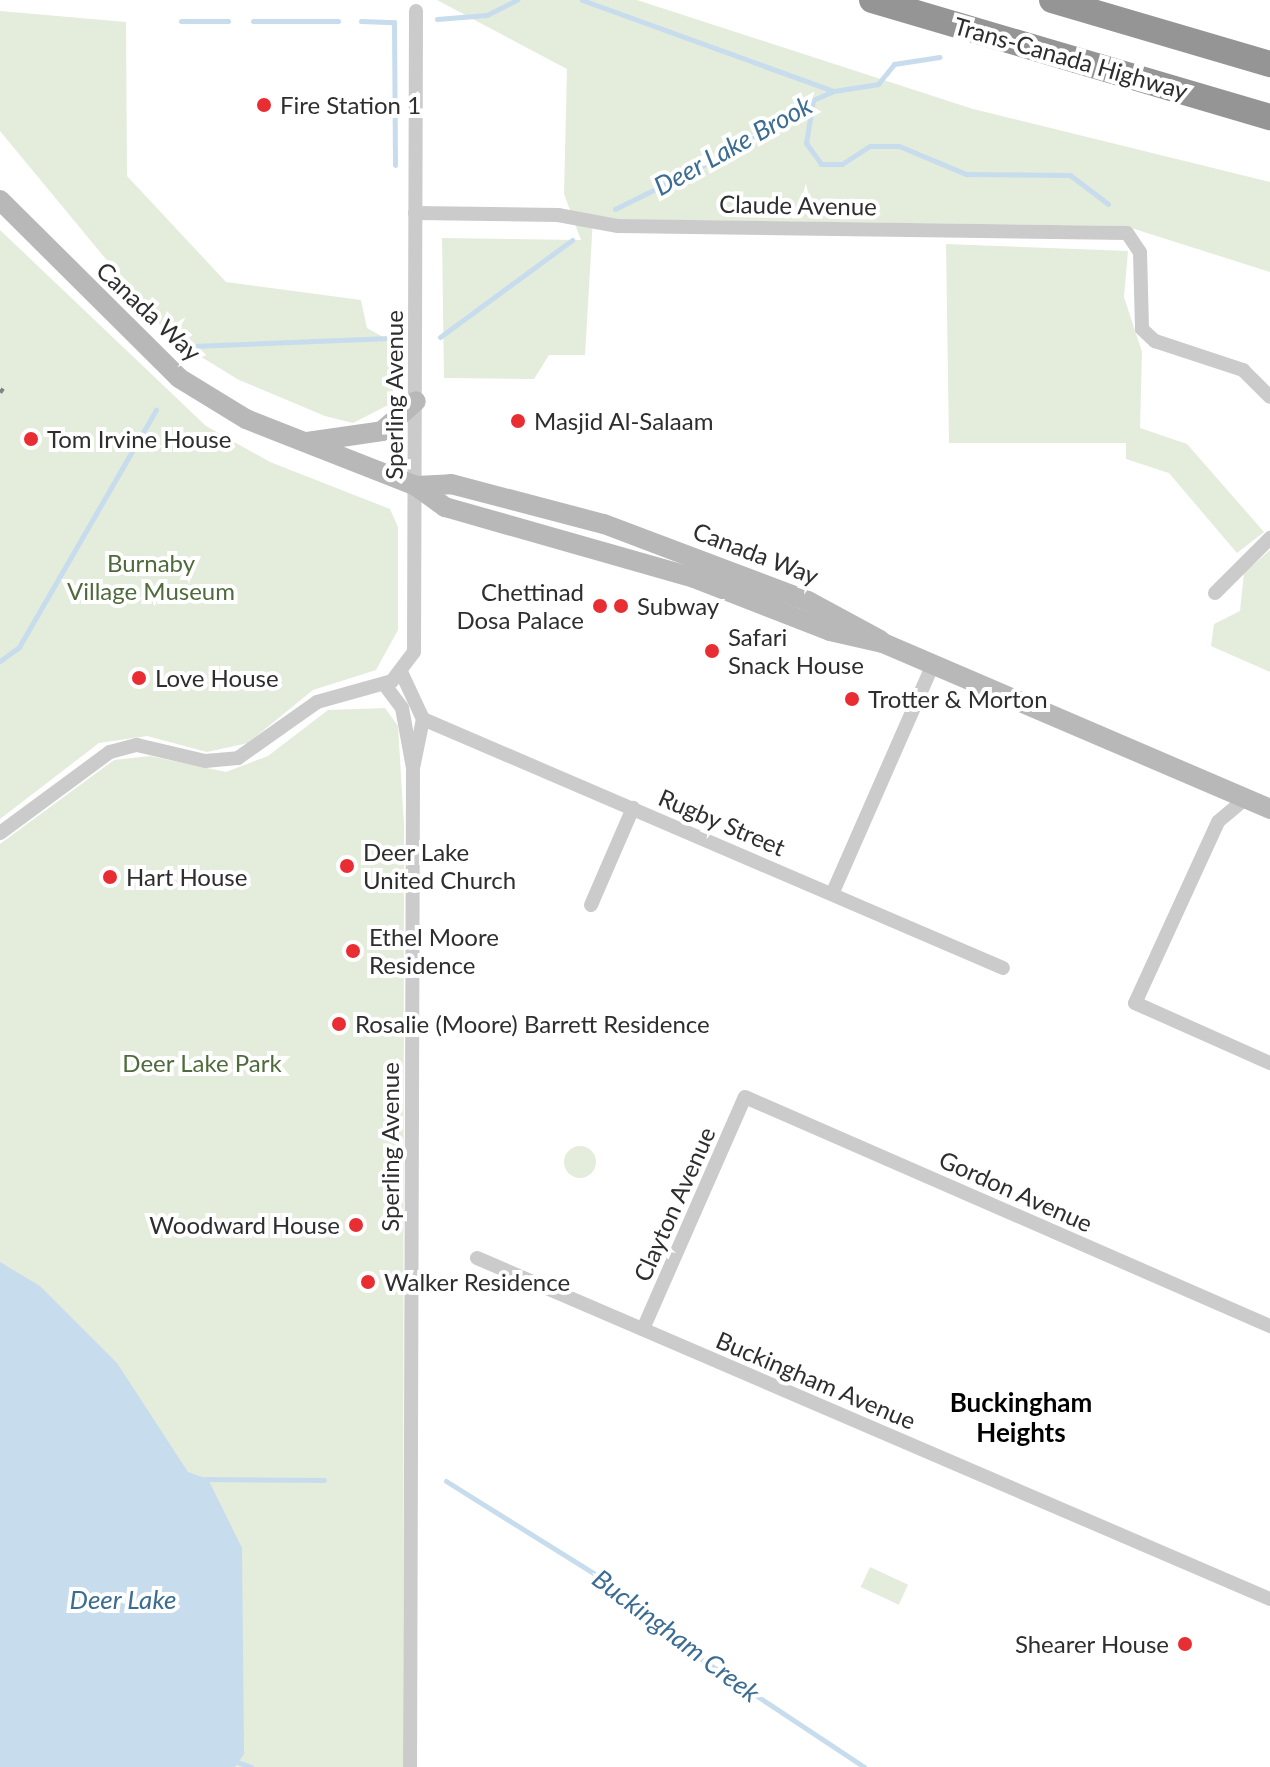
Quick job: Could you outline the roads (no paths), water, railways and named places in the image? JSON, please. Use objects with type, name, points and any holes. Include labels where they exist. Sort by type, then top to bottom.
[{"type":"highway","name":"Trans-Canada Highway","points":[[872,0],[1270,117]]},
{"type":"highway","name":"Trans-Canada Highway","points":[[1052,0],[1270,64]]},
{"type":"main road","name":"Canada Way","points":[[0,200],[179,378],[303,442],[416,486],[445,507],[694,578],[830,631],[883,643]]},
{"type":"main road","points":[[303,442],[382,431],[416,401]]},
{"type":"main road","name":"Canada Way","points":[[416,486],[451,484],[604,524],[808,601],[932,666],[1270,809]]},
{"type":"street","name":"Sperling Avenue","points":[[402,674],[416,642],[416,11]]},
{"type":"street","name":"Claude Avenue","points":[[415,213],[558,215],[618,226],[1132,236],[1140,252],[1142,329],[1155,341],[1243,370],[1270,397]]},
{"type":"street","points":[[1215,593],[1270,538]]},
{"type":"street","points":[[833,892],[932,666]]},
{"type":"street","points":[[0,833],[110,752],[137,745],[205,761],[238,758],[317,702],[384,684],[402,674],[423,719]]},
{"type":"street","name":"Sperling Avenue","points":[[384,684],[402,708],[413,768],[410,1767]]},
{"type":"street","name":"Sperling Avenue","points":[[413,768],[423,719]]},
{"type":"street","name":"Rugby Street","points":[[423,719],[833,892],[1003,968]]},
{"type":"street","points":[[1245,799],[1218,822],[1135,1003],[1270,1063]]},
{"type":"street","points":[[591,905],[633,808]]},
{"type":"street","name":"Gordon Avenue","points":[[745,1097],[1268,1319]]},
{"type":"street","name":"Clayton Avenue","points":[[643,1329],[745,1097]]},
{"type":"street","name":"Buckingham Avenue","points":[[477,1258],[1270,1599]]},
{"type":"water","name":"Deer Lake","points":[[0,1262],[40,1286],[117,1363],[188,1472],[208,1479],[242,1548],[244,1754],[235,1767],[0,1767]]},
{"type":"waterway","points":[[437,19],[487,15],[517,0]]},
{"type":"waterway","points":[[582,0],[833,91]]},
{"type":"waterway","points":[[181,21],[228,21]]},
{"type":"waterway","points":[[253,21],[338,21]]},
{"type":"waterway","points":[[361,21],[394,22],[395,165]]},
{"type":"waterway","name":"Deer Lake Brook","points":[[615,209],[724,155],[787,111],[834,91],[878,84],[894,64],[939,57]]},
{"type":"waterway","points":[[813,100],[806,143],[821,164],[842,164],[870,146],[899,146],[966,174],[1070,175],[1108,204]]},
{"type":"waterway","name":"Deer Lake Brook","points":[[440,337],[572,240]]},
{"type":"waterway","name":"Deer Lake Brook","points":[[193,346],[396,338]]},
{"type":"waterway","name":"Deer Lake Brook","points":[[0,661],[19,647],[156,410]]},
{"type":"waterway","name":"Buckingham Creek","points":[[205,1479],[324,1480]]},
{"type":"waterway","name":"Buckingham Creek","points":[[446,1481],[643,1604],[683,1647],[864,1767]]},
{"type":"waterway","points":[[234,1761],[251,1767]]},
{"type":"place","name":"Fire Station 1","points":[[264,105]]},
{"type":"place","name":"Masjid Al-Salaam","points":[[518,421]]},
{"type":"place","name":"Tom Irvine House","points":[[31,439]]},
{"type":"place","name":"Chettinad Dosa Palace","points":[[600,606]]},
{"type":"place","name":"Subway","points":[[621,606]]},
{"type":"place","name":"Safari Snack House","points":[[712,651]]},
{"type":"place","name":"Love House","points":[[139,678]]},
{"type":"place","name":"Trotter & Morton","points":[[852,699]]},
{"type":"place","name":"Deer Lake United Church","points":[[347,866]]},
{"type":"place","name":"Hart House","points":[[110,877]]},
{"type":"place","name":"Ethel Moore Residence","points":[[353,951]]},
{"type":"place","name":"Rosalie (Moore) Barrett Residence","points":[[339,1024]]},
{"type":"place","name":"Woodward House","points":[[356,1225]]},
{"type":"place","name":"Walker Residence","points":[[368,1282]]},
{"type":"place","name":"Shearer House","points":[[1185,1644]]},
{"type":"district","name":"Buckingham Heights","points":[[1021,1418]]},
{"type":"park label","name":"Burnaby Village Museum","points":[[151,577]]},
{"type":"park label","name":"Deer Lake Park","points":[[202,1063]]}]
